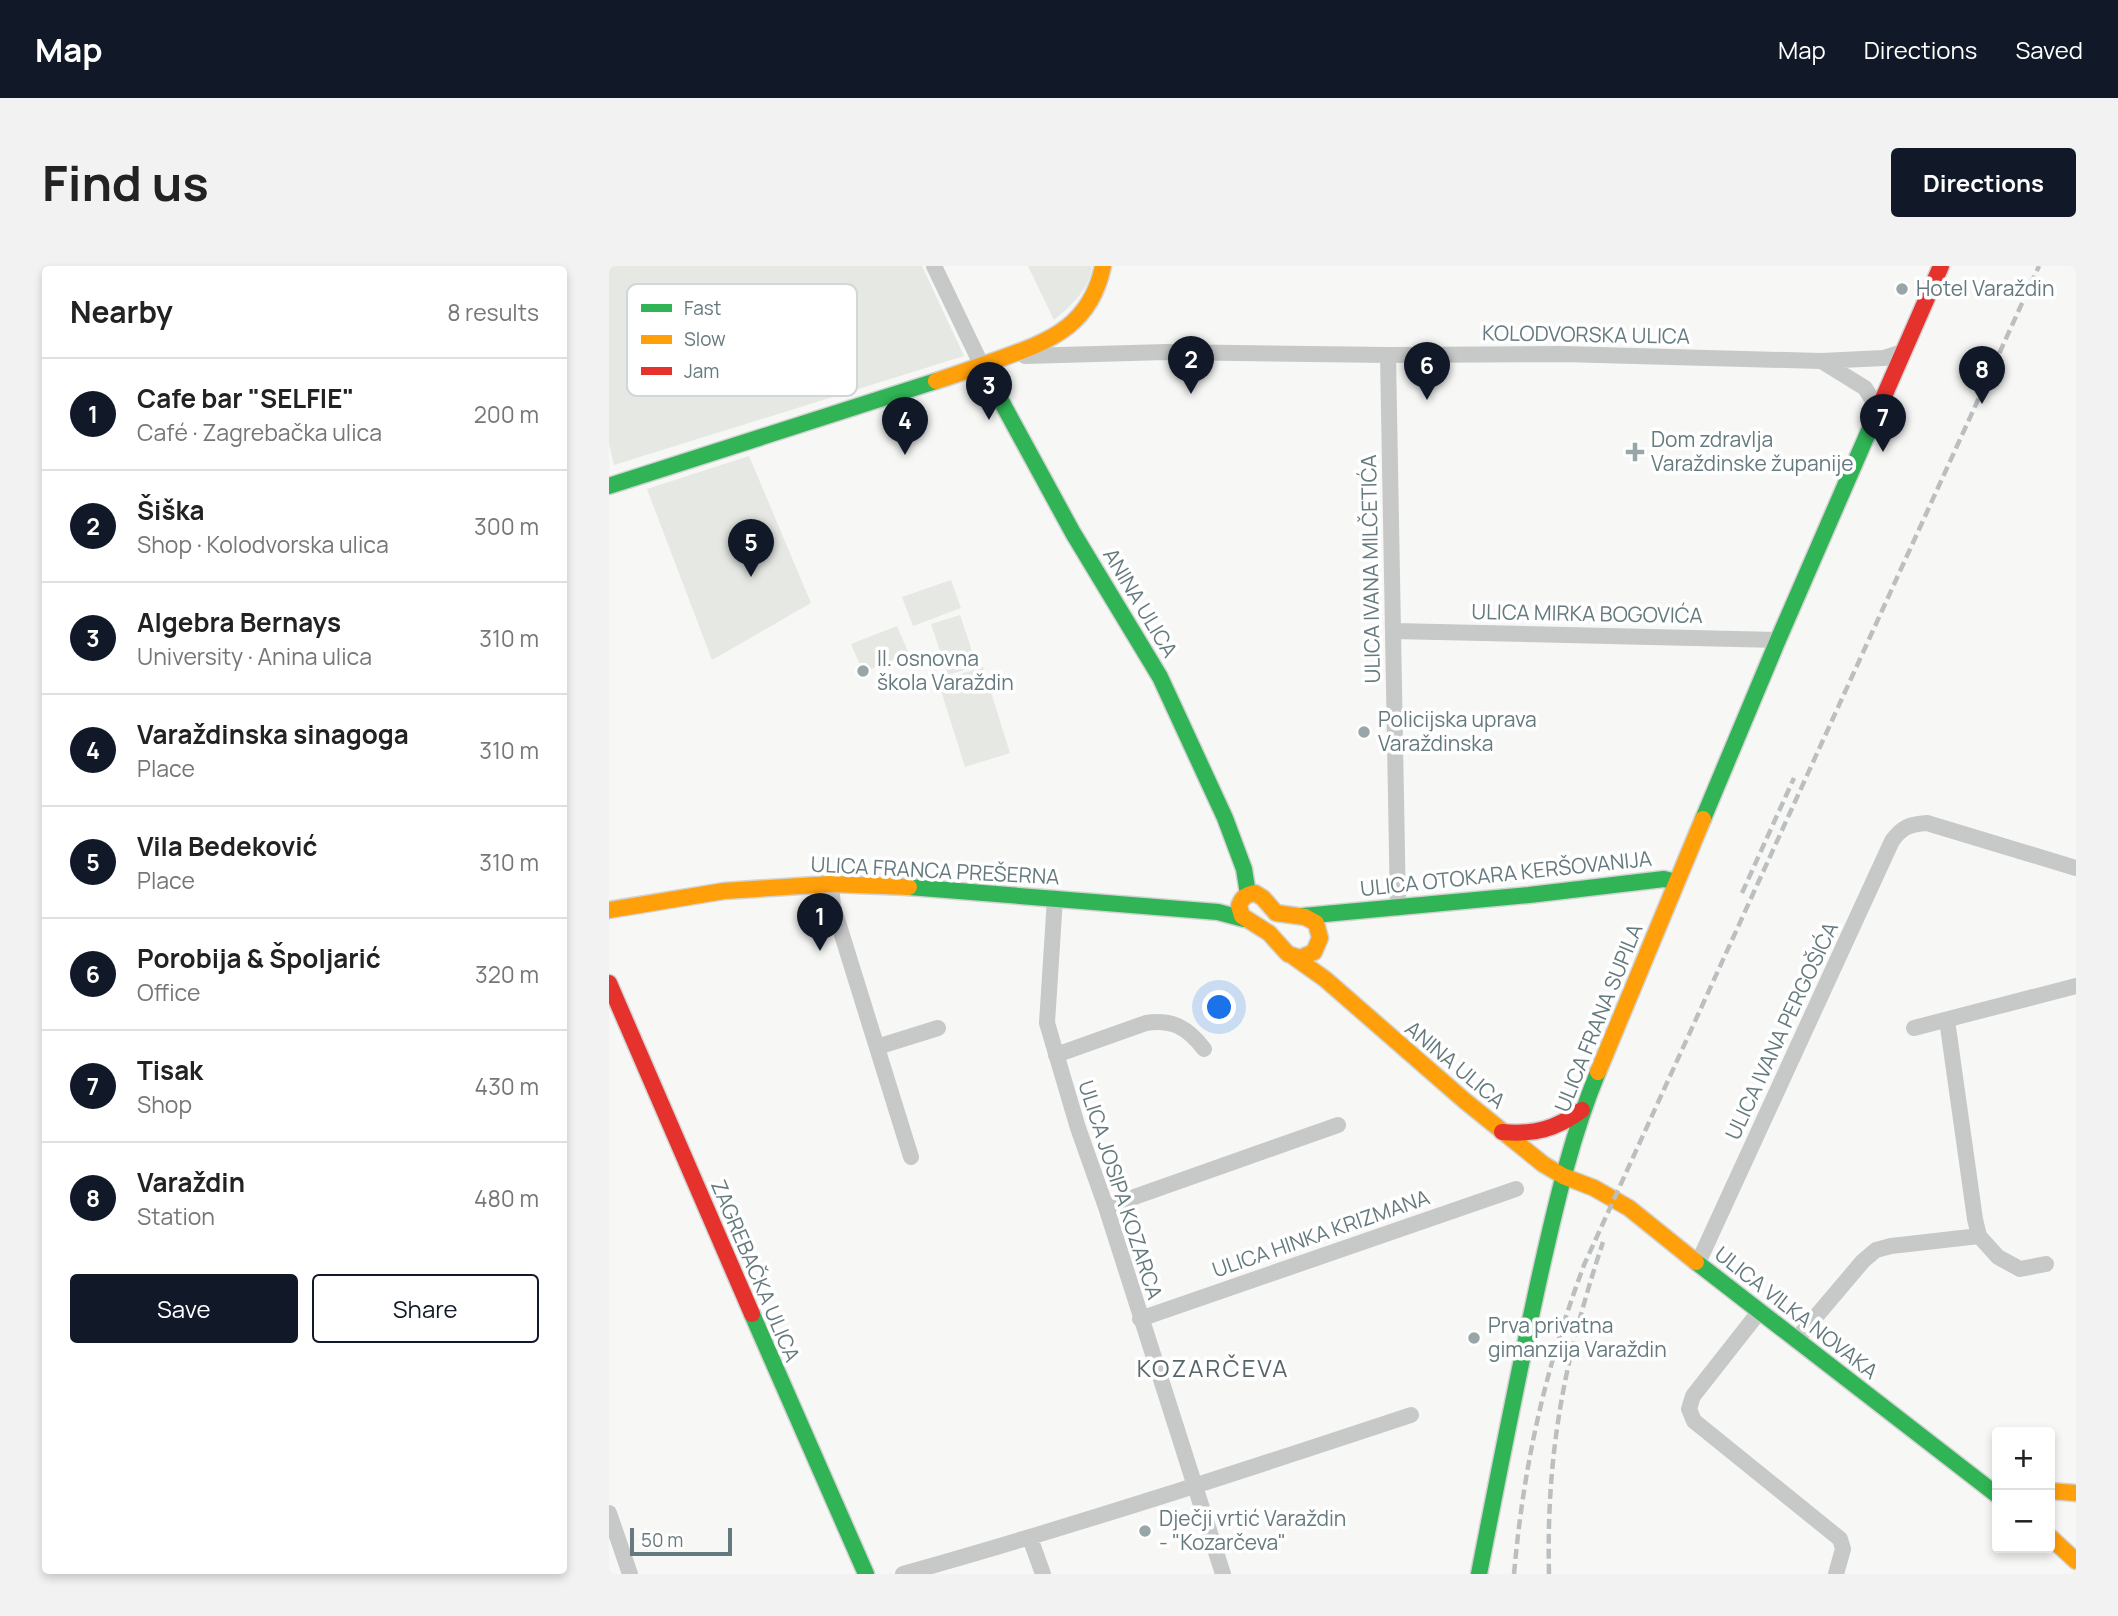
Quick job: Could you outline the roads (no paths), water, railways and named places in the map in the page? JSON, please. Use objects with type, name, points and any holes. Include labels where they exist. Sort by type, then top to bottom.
[{"type":"main road","points":[[609,486],[1012,357],[1043,344],[1069,326],[1093,299],[1103,266]]},
{"type":"main road","name":"ULICA FRANA SUPILA","points":[[1479,1574],[1525,1342],[1563,1176],[1583,1110],[1778,639],[1941,266]]},
{"type":"main road","name":"ANINA ULICA","points":[[982,366],[1073,533],[1160,677],[1225,818],[1244,869],[1249,897]]},
{"type":"main road","name":"ULICA OTOKARA KERŠOVANIJA","points":[[1303,916],[1664,879],[1676,882]]},
{"type":"main road","name":"ULICA FRANCA PREŠERNA","points":[[609,910],[724,891],[831,884],[936,888],[1218,912],[1244,919],[1270,934],[1283,950],[1294,957]]},
{"type":"main road","points":[[1244,919],[1240,913],[1249,897],[1276,914],[1303,916],[1315,922],[1325,979]]},
{"type":"main road","name":"ULICA FRANCA PREŠERNA","points":[[1218,912],[1249,897]]},
{"type":"main road","name":"ULICA OTOKARA KERŠOVANIJA","points":[[1319,942],[1329,922],[1339,912]]},
{"type":"main road","points":[[1294,957],[1308,957],[1319,942]]},
{"type":"main road","name":"ANINA ULICA","points":[[1294,957],[1325,979],[1502,1132],[1563,1176]]},
{"type":"main road","name":"ZAGREBAČKA ULICA","points":[[609,983],[866,1574]]},
{"type":"main road","points":[[1502,1132],[1521,1134],[1548,1131],[1559,1127],[1583,1110]]},
{"type":"main road","name":"ULICA VILKA NOVAKA","points":[[1563,1176],[1594,1188],[1629,1208],[1759,1312],[1993,1490]]},
{"type":"main road","points":[[2055,1491],[2076,1493]]},
{"type":"main road","points":[[2055,1542],[2076,1561]]},
{"type":"street","points":[[934,266],[982,366]]},
{"type":"street","name":"KOLODVORSKA ULICA","points":[[1012,357],[1141,352],[1562,354],[1821,360],[1884,358],[1903,352]]},
{"type":"street","name":"ULICA IVANA MILČETIĆA","points":[[1388,355],[1398,908]]},
{"type":"street","points":[[1821,360],[1857,380],[1870,394],[1878,409]]},
{"type":"street","name":"ULICA MIRKA BOGOVIĆA","points":[[1394,631],[1778,639]]},
{"type":"street","name":"ULICA IVANA PERGOŠIĆA","points":[[1698,1263],[1892,841],[1900,830],[1912,824],[1927,823],[2076,867]]},
{"type":"street","points":[[831,884],[833,906],[911,1157]]},
{"type":"street","name":"ULICA JOSIPA KOZARCA","points":[[1055,898],[1047,1012],[1056,1055],[1223,1574]]},
{"type":"street","points":[[1914,1028],[2076,986]]},
{"type":"street","points":[[1947,1020],[1979,1236],[1998,1257],[2020,1269],[2046,1264]]},
{"type":"street","points":[[1056,1055],[1146,1023],[1159,1021],[1183,1028],[1193,1035],[1204,1049]]},
{"type":"street","points":[[877,1047],[938,1028]]},
{"type":"street","points":[[1106,1207],[1338,1125]]},
{"type":"street","name":"ULICA HINKA KRIZMANA","points":[[1140,1320],[1516,1189]]},
{"type":"street","points":[[1796,1340],[1863,1261],[1876,1250],[1979,1236]]},
{"type":"street","points":[[1759,1312],[1693,1396],[1689,1409],[1694,1421],[1840,1539],[1843,1549],[1836,1574]]},
{"type":"street","points":[[903,1574],[1194,1487],[1411,1415]]},
{"type":"street","points":[[609,1513],[630,1574]]},
{"type":"street","points":[[1030,1538],[1043,1574]]},
{"type":"railway","points":[[1514,1574],[1524,1493],[1538,1417],[1558,1342],[1584,1265],[2039,266]]},
{"type":"railway","points":[[1742,893],[1794,778]]},
{"type":"railway","points":[[1549,1574],[1551,1487],[1561,1405],[1578,1325],[1603,1242]]},
{"type":"place","name":"Hotel Varaždin","points":[[1902,289]]},
{"type":"place","name":"Šiška","points":[[1191,394]]},
{"type":"place","name":"Porobija & Špoljarić","points":[[1427,400]]},
{"type":"place","name":"Varaždin","points":[[1982,404]]},
{"type":"place","name":"Algebra Bernays","points":[[989,420]]},
{"type":"place","name":"Dom zdravlja Varaždinske županije","points":[[1635,452]]},
{"type":"place","name":"Tisak","points":[[1883,452]]},
{"type":"place","name":"Varaždinska sinagoga","points":[[905,455]]},
{"type":"place","name":"Vila Bedeković","points":[[751,577]]},
{"type":"place","name":"II. osnovna škola Varaždin","points":[[863,671]]},
{"type":"place","name":"Policijska uprava Varaždinska","points":[[1364,732]]},
{"type":"place","name":"Cafe bar \"SELFIE\"","points":[[820,951]]},
{"type":"place","name":"Prva privatna gimanzija Varaždin","points":[[1474,1338]]},
{"type":"place","name":"Dječji vrtić Varaždin - \"Kozarčeva\"","points":[[1145,1531]]},
{"type":"district","name":"KOZARČEVA","points":[[1213,1369]]}]
